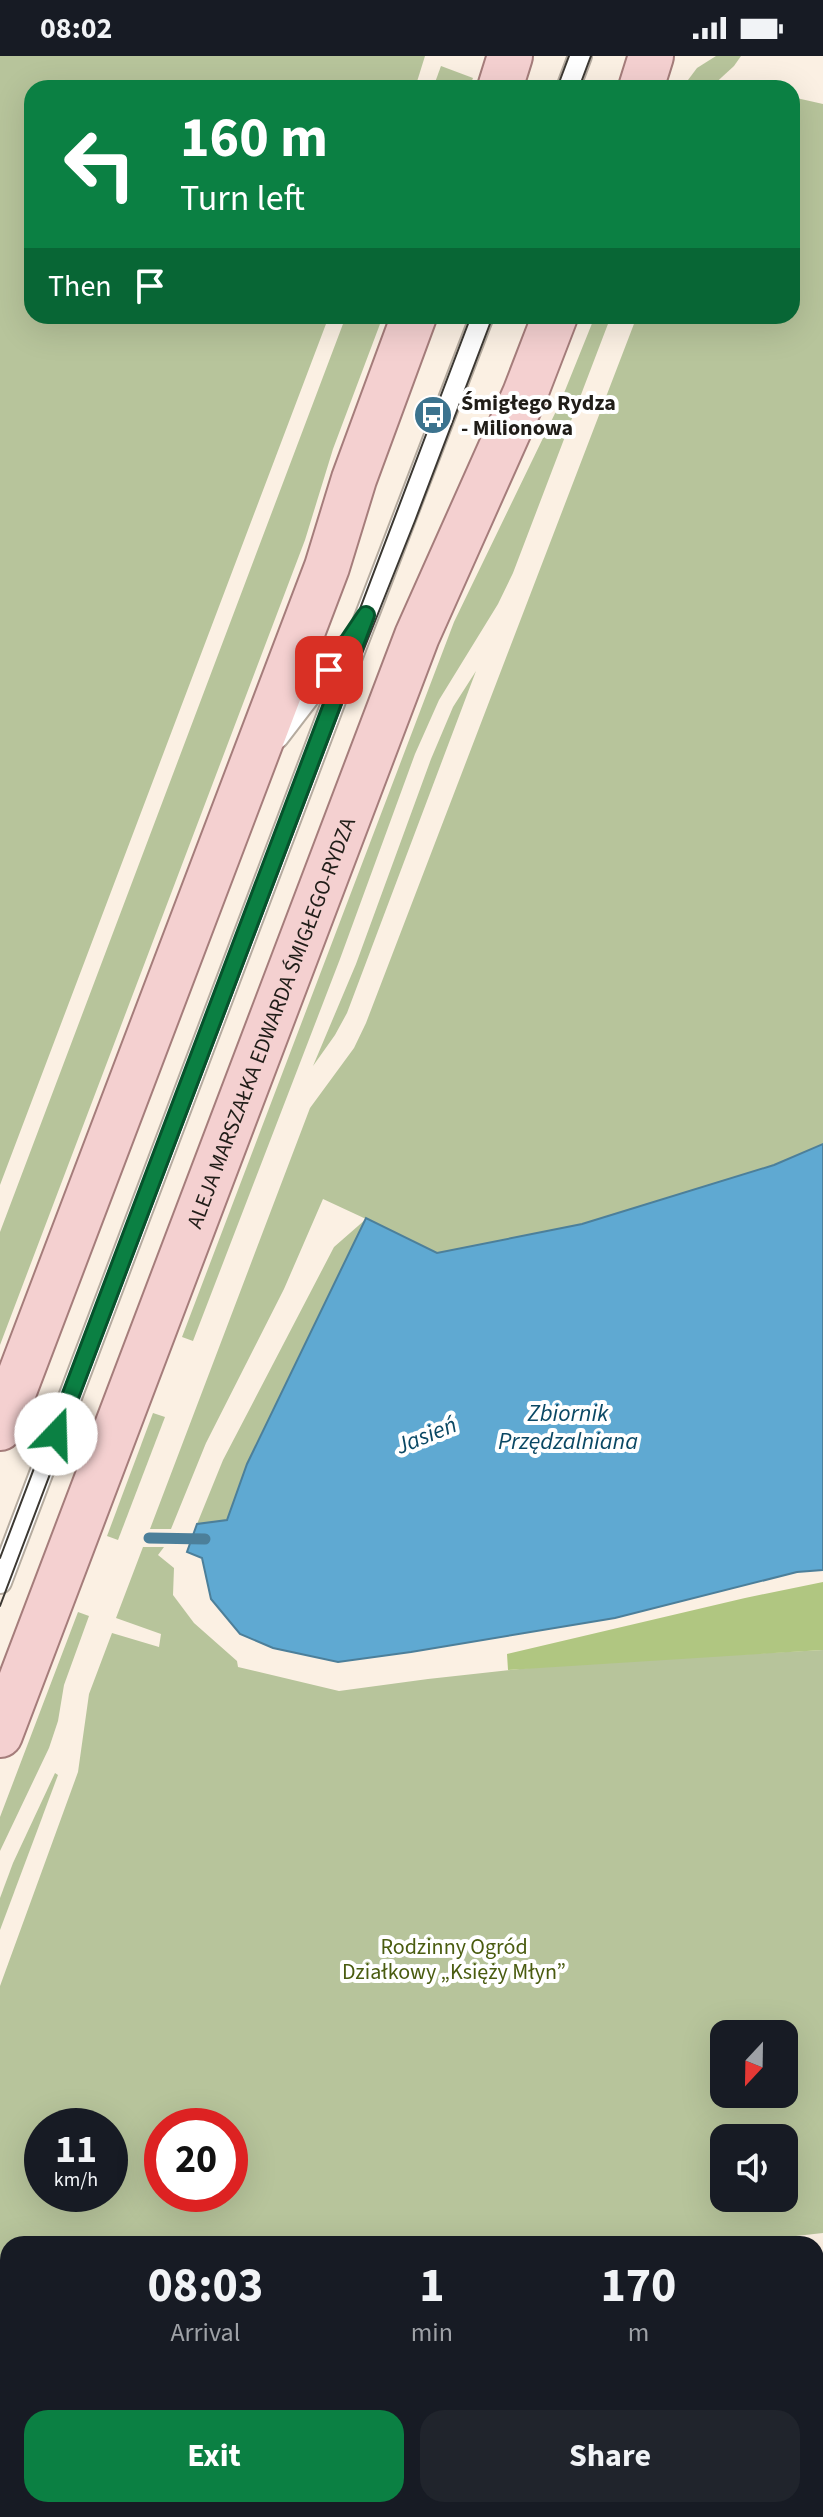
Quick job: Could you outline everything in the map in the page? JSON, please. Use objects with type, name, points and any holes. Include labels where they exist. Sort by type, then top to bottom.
[{"type":"main road","points":[[502,80],[510,56]]},
{"type":"main road","points":[[644,80],[651,56]]},
{"type":"main road","points":[[0,1428],[327,567],[354,479],[411,324]]},
{"type":"main road","name":"ALEJA MARSZAŁKA EDWARDA ŚMIGŁEGO-RYDZA","points":[[0,1735],[417,636],[525,394],[552,324]]},
{"type":"lane","points":[[571,80],[580,56]]},
{"type":"lane","points":[[0,1582],[479,324]]},
{"type":"lane","points":[[243,787],[265,753],[342,653],[366,615]]},
{"type":"green space","points":[[0,56],[425,56],[418,80],[24,80],[24,324],[326,324],[0,1185]]},
{"type":"green space","points":[[716,56],[741,56],[719,80],[688,80],[697,68]]},
{"type":"green space","points":[[441,66],[473,78],[472,80],[436,80]]},
{"type":"green space","points":[[800,99],[823,104],[823,1144],[774,1165],[582,1224],[437,1253],[323,1199],[284,1289],[206,1443],[171,1529],[150,1529],[310,1108],[354,1048],[366,1023],[634,324],[800,324]]},
{"type":"green space","points":[[343,324],[380,324],[333,449],[305,540],[0,1345],[0,1232]]},
{"type":"green space","points":[[592,324],[608,324],[513,573],[498,604],[439,700],[415,754],[193,1341],[182,1337],[454,622],[560,403]]},
{"type":"green space","points":[[476,671],[347,1013],[313,1066],[356,964],[431,759],[453,707]]},
{"type":"green space","points":[[366,1219],[247,1464],[227,1520],[197,1524],[223,1460],[334,1247]]},
{"type":"green space","points":[[153,1413],[165,1417],[118,1540],[107,1536]]},
{"type":"green space","name":"Rodzinny Ogród Działkowy „Księży Młyn”","points":[[143,1547],[164,1547],[158,1555],[174,1568],[173,1595],[194,1623],[237,1661],[238,1667],[339,1691],[566,1664],[823,1650],[823,2233],[796,2236],[0,2236],[0,1986],[78,1772],[89,1694],[112,1633],[159,1647],[161,1634],[116,1618]]},
{"type":"green space","points":[[823,1582],[823,1650],[508,1670],[507,1654]]},
{"type":"green space","points":[[78,1612],[89,1616],[64,1685],[58,1721],[49,1748],[0,1851],[0,1817]]},
{"type":"green space","points":[[55,1773],[58,1775],[0,1930],[0,1898]]},
{"type":"water","name":"Zbiornik Przędzalniana","points":[[823,1144],[823,1570],[797,1572],[615,1618],[338,1662],[273,1648],[240,1634],[211,1599],[202,1558],[187,1552],[197,1524],[227,1520],[247,1464],[366,1218],[437,1253],[582,1224],[774,1165]]},
{"type":"waterway","name":"Jasień","points":[[149,1538],[205,1539]]},
{"type":"tram line","points":[[560,80],[569,56]]},
{"type":"tram line","points":[[582,80],[591,56]]},
{"type":"tram line","points":[[0,1558],[468,324]]},
{"type":"tram line","points":[[0,1606],[344,699],[490,324]]},
{"type":"place","name":"Śmigłego Rydza - Milionowa","points":[[433,415]]},
{"type":"route","points":[[56,1434],[366,615],[329,670]]}]
